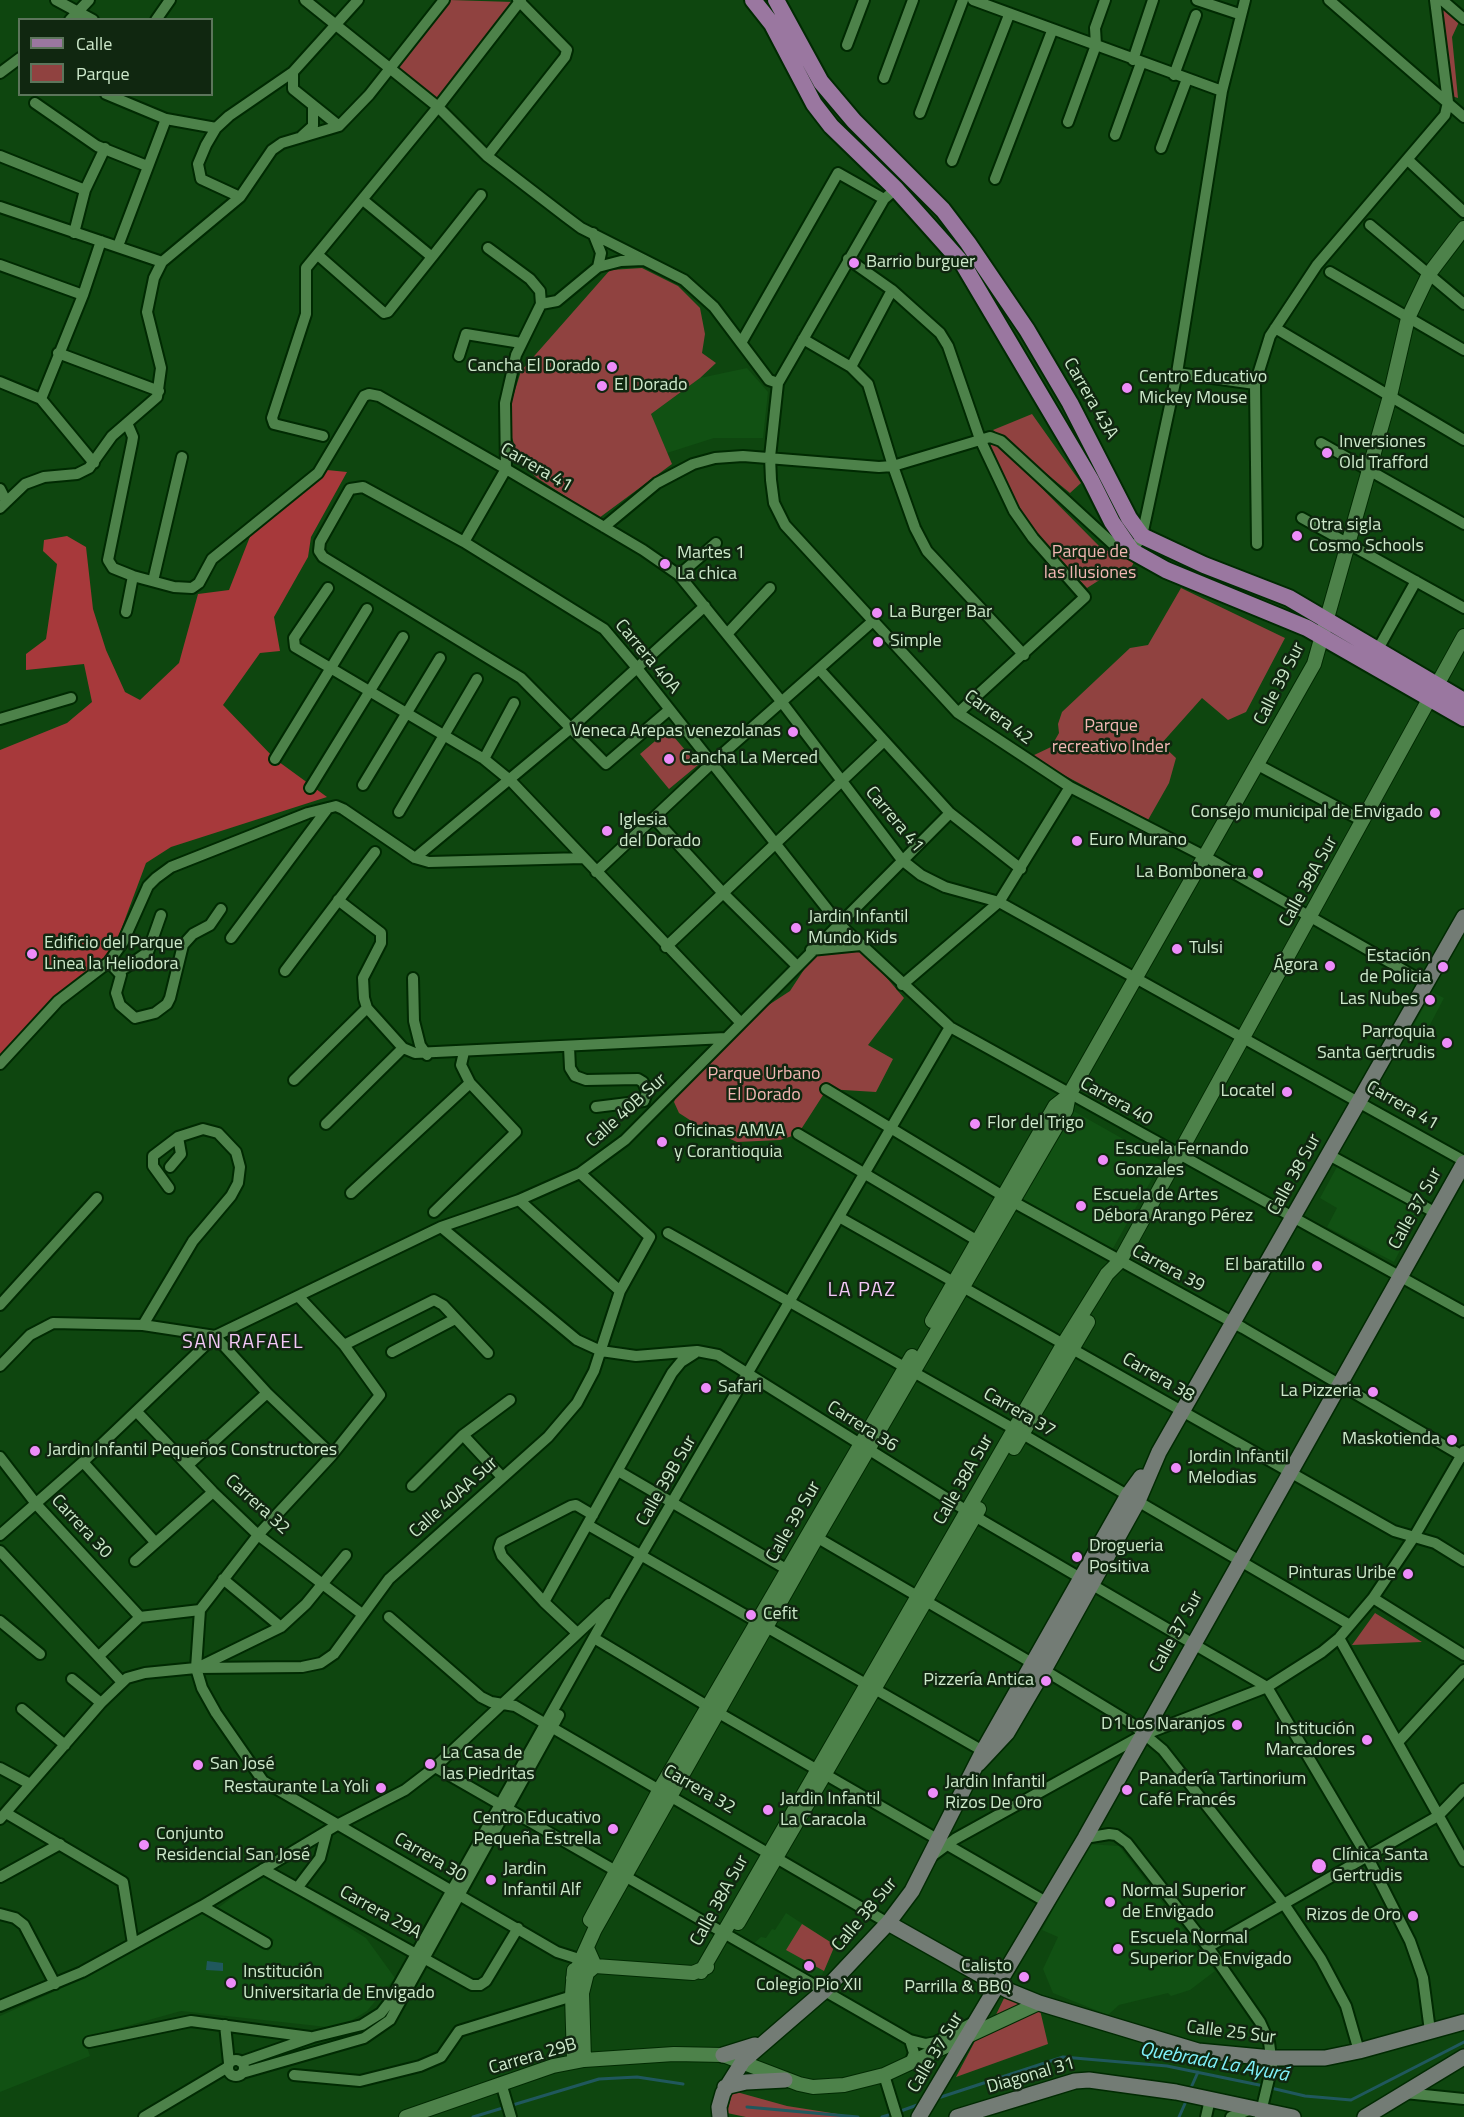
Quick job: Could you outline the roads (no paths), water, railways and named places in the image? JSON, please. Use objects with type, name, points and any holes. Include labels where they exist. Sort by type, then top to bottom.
[{"type":"main road","points":[[753,0],[772,24],[814,104],[831,126],[890,194],[963,264],[1091,480],[1112,522],[1132,551],[1166,570],[1321,636],[1434,692],[1464,701]]},
{"type":"main road","name":"Carrera 43A","points":[[776,0],[821,82],[854,121],[943,210],[968,243],[1027,330],[1065,394],[1142,536]]},
{"type":"main road","points":[[1142,536],[1204,566],[1289,598],[1325,618],[1378,649],[1464,718]]},
{"type":"main road","name":"Calle 38 Sur","points":[[743,2061],[824,1991],[888,1923],[912,1892],[927,1860],[943,1841],[980,1758],[1007,1733],[1039,1667],[1133,1498],[1235,1323],[1464,917]]},
{"type":"main road","name":"Calle 37 Sur","points":[[922,2111],[1048,1903],[1464,1162]]},
{"type":"main road","name":"Carrera 32","points":[[888,1923],[999,1986]]},
{"type":"main road","name":"Calle 25 Sur","points":[[999,1986],[1039,2003],[1198,2051],[1272,2065],[1359,2051],[1464,2022]]},
{"type":"main road","points":[[716,2055],[741,2051],[774,2035]]},
{"type":"main road","points":[[1365,2117],[1464,2056]]},
{"type":"main road","points":[[720,2117],[719,2108],[730,2081],[743,2061]]},
{"type":"main road","points":[[730,2081],[785,2080]]},
{"type":"main road","name":"Diagonal 31","points":[[957,2117],[1075,2080],[1118,2083],[1293,2117]]},
{"type":"street","points":[[56,0],[81,11],[90,18]]},
{"type":"street","points":[[72,18],[89,0]]},
{"type":"street","points":[[157,18],[170,0]]},
{"type":"street","points":[[304,0],[438,107],[487,156],[565,216],[684,280],[714,307],[741,343],[769,380],[778,383],[848,259],[890,194],[838,173],[741,343]]},
{"type":"street","points":[[240,197],[201,179],[198,164],[216,128],[244,104],[292,72],[337,26],[358,0]]},
{"type":"street","points":[[3,504],[25,484],[37,479],[77,474],[93,463],[112,436],[152,402],[159,391],[161,368],[147,312],[151,289],[162,262],[240,197],[272,150],[339,126],[380,83],[444,0]]},
{"type":"street","points":[[848,45],[864,0]]},
{"type":"street","points":[[884,78],[913,0]]},
{"type":"street","points":[[920,113],[963,0]]},
{"type":"street","points":[[973,0],[1052,31],[1222,91]]},
{"type":"street","points":[[1068,122],[1096,45],[1095,28],[1105,0]]},
{"type":"street","points":[[1115,135],[1153,0]]},
{"type":"street","points":[[1197,0],[1239,14]]},
{"type":"street","points":[[604,527],[657,483],[693,465],[715,458],[770,457],[863,467],[893,466],[990,437],[1001,441],[1113,544],[1132,551],[1142,536],[1177,373],[1222,91],[1239,14],[1245,0]]},
{"type":"street","points":[[1329,0],[1464,117]]},
{"type":"street","points":[[1257,544],[1255,384],[1275,327],[1317,266],[1445,115],[1448,102],[1435,0]]},
{"type":"street","points":[[1443,0],[1464,19]]},
{"type":"street","points":[[324,436],[274,424],[272,418],[306,314],[304,275],[306,268],[438,107],[520,1],[567,50],[565,57],[487,156]]},
{"type":"street","points":[[952,161],[1009,15]]},
{"type":"street","points":[[1174,75],[1196,15]]},
{"type":"street","points":[[995,179],[1052,31]]},
{"type":"street","points":[[0,73],[18,60]]},
{"type":"street","points":[[292,72],[293,89],[339,126]]},
{"type":"street","points":[[1161,148],[1187,79]]},
{"type":"street","points":[[380,83],[386,80],[406,82]]},
{"type":"street","points":[[111,96],[166,119],[216,128]]},
{"type":"street","points":[[35,103],[60,123],[105,148],[147,166]]},
{"type":"street","points":[[294,141],[314,126],[314,105]]},
{"type":"street","points":[[118,246],[166,119]]},
{"type":"street","points":[[74,233],[85,190],[105,148]]},
{"type":"street","points":[[0,156],[85,190]]},
{"type":"street","points":[[1408,160],[1464,212]]},
{"type":"street","points":[[318,255],[384,313],[388,312],[481,195]]},
{"type":"street","points":[[363,200],[432,257]]},
{"type":"street","points":[[0,207],[162,262]]},
{"type":"street","points":[[1370,225],[1464,304]]},
{"type":"street","name":"Calle 39 Sur","points":[[579,2060],[577,1994],[573,1978],[581,1956],[621,1873],[812,1535],[1008,1199],[1055,1106],[1069,1095],[1314,664],[1325,618],[1390,396],[1408,318],[1429,274],[1464,228]]},
{"type":"street","points":[[593,233],[602,253],[598,267]]},
{"type":"street","points":[[41,399],[83,295],[101,241]]},
{"type":"street","points":[[464,542],[506,469],[505,403],[521,344],[541,304],[540,291],[530,279],[488,248]]},
{"type":"street","points":[[848,259],[892,290],[930,322],[948,346],[980,439],[1023,525],[1085,597],[958,713]]},
{"type":"street","points":[[541,304],[556,301],[598,267],[621,261],[647,260]]},
{"type":"street","points":[[0,265],[83,295]]},
{"type":"street","points":[[1330,272],[1464,350]]},
{"type":"street","points":[[851,367],[892,290]]},
{"type":"street","points":[[1275,327],[1464,440]]},
{"type":"street","points":[[459,356],[466,334],[521,344]]},
{"type":"street","points":[[803,339],[851,367],[868,384],[893,466],[915,528],[927,551],[1024,655]]},
{"type":"street","points":[[58,353],[159,391]]},
{"type":"street","points":[[1177,373],[1255,384]]},
{"type":"street","points":[[0,382],[41,399],[93,463]]},
{"type":"street","name":"Carrera 42","points":[[778,383],[770,457],[774,503],[785,525],[958,713],[1070,787],[1204,856],[1426,983]]},
{"type":"street","name":"Carrera 41","points":[[153,581],[189,588],[197,585],[212,559],[318,473],[364,396],[369,394],[379,396],[604,527],[679,575],[781,701],[902,860],[921,875],[945,887],[999,902],[1137,976],[1464,1162]]},
{"type":"street","points":[[127,423],[132,443],[107,558],[113,568],[153,581],[182,457]]},
{"type":"street","points":[[1321,443],[1464,524]]},
{"type":"street","name":"Carrera 40A","points":[[571,728],[521,678],[323,557],[319,551],[320,542],[350,489],[363,487],[464,542],[604,629],[638,668],[711,764],[839,924]]},
{"type":"street","points":[[0,489],[3,504]]},
{"type":"street","points":[[1302,518],[1464,608]]},
{"type":"street","points":[[679,575],[716,543]]},
{"type":"street","points":[[126,612],[134,576]]},
{"type":"street","points":[[1378,649],[1416,581]]},
{"type":"street","points":[[328,588],[294,638],[296,647],[330,670],[484,759],[511,781],[666,947],[741,1023]]},
{"type":"street","points":[[727,634],[770,588]]},
{"type":"street","points":[[415,858],[511,781],[705,606]]},
{"type":"street","points":[[275,759],[367,609]]},
{"type":"street","points":[[596,872],[711,764],[873,621]]},
{"type":"street","name":"Calle 38A Sur","points":[[596,1966],[701,1972],[713,1963],[725,1935],[1068,1346],[1107,1274],[1116,1266],[1464,636]]},
{"type":"street","points":[[310,788],[403,637]]},
{"type":"street","points":[[363,785],[440,658]]},
{"type":"street","points":[[819,669],[950,813],[985,843],[1021,869]]},
{"type":"street","points":[[399,812],[477,679]]},
{"type":"street","points":[[0,719],[70,698]]},
{"type":"street","points":[[484,759],[514,703]]},
{"type":"street","points":[[571,728],[606,764],[669,710]]},
{"type":"street","points":[[666,947],[884,741]]},
{"type":"street","points":[[1258,765],[1363,821]]},
{"type":"street","points":[[902,985],[999,902],[1070,787]]},
{"type":"street","points":[[0,1064],[58,1001],[113,966],[148,886],[165,871],[328,808],[336,806],[344,809],[415,858],[429,862],[583,858]]},
{"type":"street","points":[[231,938],[328,808]]},
{"type":"street","name":"Calle 40B Sur","points":[[0,1535],[37,1505],[215,1336],[441,1227],[519,1200],[580,1173],[625,1140],[796,965],[950,813]]},
{"type":"street","points":[[654,818],[722,892],[796,965]]},
{"type":"street","points":[[285,971],[375,852]]},
{"type":"street","points":[[338,900],[381,933],[381,944],[363,978],[362,988],[367,1008],[403,1048],[427,1055],[726,1038]]},
{"type":"street","points":[[113,966],[121,977],[116,996],[133,1017],[145,1017],[162,1009],[170,998],[183,945],[193,934],[210,925],[221,909]]},
{"type":"street","points":[[113,966],[125,968],[148,952],[161,915]]},
{"type":"street","name":"Carrera 40","points":[[839,924],[902,985],[951,1027],[1069,1095],[1464,1312]]},
{"type":"street","points":[[811,950],[861,945]]},
{"type":"street","points":[[413,978],[415,1028],[420,1045],[427,1055]]},
{"type":"street","points":[[294,1080],[367,1008]]},
{"type":"street","name":"Calle 39B Sur","points":[[421,1957],[597,1639],[616,1598],[951,1027]]},
{"type":"street","points":[[569,1047],[570,1068],[575,1076],[586,1080],[638,1079],[643,1082],[647,1092],[644,1101],[596,1107]]},
{"type":"street","points":[[326,1124],[403,1048]]},
{"type":"street","points":[[434,1212],[516,1132],[470,1083],[461,1065],[464,1052]]},
{"type":"street","points":[[351,1194],[470,1083]]},
{"type":"street","name":"Carrera 39","points":[[826,1089],[1116,1266],[1235,1323],[1463,1454]]},
{"type":"street","points":[[143,1324],[193,1241],[238,1183],[240,1167],[237,1152],[218,1132],[203,1129],[178,1137],[153,1156],[153,1166],[169,1188]]},
{"type":"street","points":[[798,1134],[978,1241]]},
{"type":"street","points":[[170,1167],[182,1154],[178,1137]]},
{"type":"street","points":[[1329,1155],[1436,1213]]},
{"type":"street","name":"Calle 40AA Sur","points":[[196,1668],[281,1668],[321,1664],[334,1654],[389,1579],[548,1437],[577,1403],[594,1371],[620,1291],[650,1238],[648,1232],[580,1173]]},
{"type":"street","points":[[0,1305],[97,1198]]},
{"type":"street","name":"Calle 39 Sur","points":[[959,1284],[978,1241],[1008,1199]]},
{"type":"street","points":[[519,1200],[620,1291]]},
{"type":"street","name":"Carrera 38","points":[[839,1217],[1394,1531],[1435,1543],[1464,1561]]},
{"type":"street","name":"Carrera 36","points":[[441,1227],[577,1340],[601,1351],[652,1357],[698,1351],[718,1355],[971,1513],[1267,1687]]},
{"type":"street","name":"Carrera 37","points":[[668,1233],[1133,1498],[1350,1625]]},
{"type":"street","points":[[196,1668],[200,1610],[258,1535],[332,1455],[380,1395],[344,1345],[299,1297]]},
{"type":"street","points":[[344,1345],[434,1300],[488,1353]]},
{"type":"street","points":[[392,1352],[455,1319]]},
{"type":"street","points":[[0,1366],[30,1335],[53,1323],[143,1324],[215,1336],[267,1394],[332,1455]]},
{"type":"street","points":[[544,1602],[672,1373],[681,1362],[698,1351]]},
{"type":"street","points":[[188,1465],[267,1394]]},
{"type":"street","points":[[412,1486],[463,1435],[510,1400]]},
{"type":"street","name":"Carrera 32","points":[[137,1412],[213,1492],[258,1535],[362,1614]]},
{"type":"street","points":[[463,1435],[502,1477]]},
{"type":"street","points":[[943,1841],[1143,1735],[1267,1687],[1339,1638],[1373,1599],[1414,1537],[1463,1454]]},
{"type":"street","name":"Carrera 30","points":[[0,1457],[37,1505],[140,1617]]},
{"type":"street","points":[[83,1462],[155,1542]]},
{"type":"street","points":[[618,1471],[792,1572]]},
{"type":"street","points":[[135,1561],[213,1492]]},
{"type":"street","points":[[576,1632],[544,1602],[502,1556],[500,1545],[571,1506],[576,1505],[593,1515]]},
{"type":"street","points":[[588,1525],[869,1688],[980,1758]]},
{"type":"street","points":[[812,1535],[1131,1723],[1163,1749],[1284,1904],[1335,1984],[1346,2006],[1359,2051]]},
{"type":"street","points":[[0,1551],[122,1682]]},
{"type":"street","points":[[133,1944],[123,1882],[60,1844],[3,1816],[122,1682],[145,1673],[196,1668],[281,1627],[306,1604],[346,1555]]},
{"type":"street","points":[[223,1579],[281,1627]]},
{"type":"street","points":[[0,2006],[82,1972],[202,1906],[332,1828],[405,1790],[435,1767],[576,1632],[616,1598]]},
{"type":"street","points":[[1373,1599],[1464,1655]]},
{"type":"street","points":[[99,1656],[140,1617],[200,1610]]},
{"type":"street","name":"Carrera 32","points":[[389,1617],[482,1697],[515,1706],[888,1923]]},
{"type":"street","points":[[0,1621],[40,1654]]},
{"type":"street","points":[[1339,1638],[1464,1861]]},
{"type":"street","points":[[597,1639],[714,1710],[1048,1903]]},
{"type":"street","name":"Carrera 30","points":[[196,1668],[202,1688],[216,1713],[263,1781],[332,1828],[456,1893],[557,1952],[581,1956]]},
{"type":"street","points":[[1398,1742],[1464,1670]]},
{"type":"street","points":[[72,1679],[101,1703]]},
{"type":"street","points":[[1267,1687],[1368,1858],[1418,1959],[1430,2031]]},
{"type":"street","points":[[22,1709],[65,1746]]},
{"type":"street","points":[[435,1767],[910,2040],[926,2044],[936,2042],[1039,2003]]},
{"type":"street","points":[[0,1768],[30,1784]]},
{"type":"street","points":[[1208,1947],[1368,1858],[1438,1816],[1464,1789]]},
{"type":"street","points":[[298,1887],[320,1858],[332,1828]]},
{"type":"street","points":[[1085,1838],[1109,1834],[1122,1838],[1208,1947],[1260,2022],[1269,2042],[1272,2065],[1267,2092],[1258,2112],[1231,2117]]},
{"type":"street","points":[[0,1877],[60,1844]]},
{"type":"street","name":"Carrera 29A","points":[[263,1869],[464,1982],[480,1985],[486,1981],[518,1928]]},
{"type":"street","points":[[202,1906],[266,1943]]},
{"type":"street","points":[[0,1914],[15,1918],[24,1925],[55,1984]]},
{"type":"street","points":[[581,1956],[596,1966]]},
{"type":"street","points":[[144,2117],[235,2067],[313,2037],[349,2030],[373,2019],[388,2004],[421,1957]]},
{"type":"street","points":[[235,2067],[374,2034],[390,2020],[421,1957]]},
{"type":"street","name":"Calle 39 Sur","points":[[577,1994],[587,1973],[596,1966]]},
{"type":"street","points":[[294,2076],[360,2081],[420,2066],[441,2057],[459,2031],[577,1994]]},
{"type":"street","points":[[89,2043],[181,2021],[313,2037]]},
{"type":"street","points":[[225,2025],[235,2067]]},
{"type":"street","points":[[743,2061],[785,2080],[813,2087],[886,2080],[910,2063],[974,2027]]},
{"type":"street","points":[[910,2040],[914,2053],[910,2063]]},
{"type":"street","name":"Carrera 29B","points":[[406,2117],[502,2088],[579,2060],[675,2054],[716,2055],[743,2061]]},
{"type":"street","points":[[716,2055],[726,2062],[730,2081]]},
{"type":"street","points":[[886,2080],[896,2116]]},
{"type":"street","points":[[502,2088],[511,2116]]},
{"type":"street","points":[[1405,2092],[1464,2099]]},
{"type":"street","points":[[1204,2098],[1206,2117]]},
{"type":"water","points":[[207,1961],[223,1963],[223,1971],[206,1970]]},
{"type":"waterway","name":"Quebrada La Ayurá","points":[[1271,2088],[1305,2096],[1351,2100],[1464,2042]]},
{"type":"waterway","name":"Quebrada La Ayurá","points":[[938,2098],[1063,2057],[1167,2066],[1264,2086]]},
{"type":"waterway","points":[[1190,2090],[1198,2072]]},
{"type":"waterway","name":"Quebrada La Ayurá","points":[[473,2117],[599,2079],[637,2077],[683,2084]]},
{"type":"waterway","points":[[1179,2117],[1187,2099]]},
{"type":"waterway","name":"Quebrada La Ayurá","points":[[898,2112],[920,2104]]},
{"type":"waterway","name":"Quebrada La Ayurá","points":[[747,2107],[858,2117]]},
{"type":"waterway","name":"Quebrada La Ayurá","points":[[882,2117],[892,2114]]},
{"type":"place","name":"Barrio burguer","points":[[854,263]]},
{"type":"place","name":"Cancha El Dorado","points":[[612,367]]},
{"type":"place","name":"El Dorado","points":[[602,386]]},
{"type":"place","name":"Centro Educativo Mickey Mouse","points":[[1127,388]]},
{"type":"place","name":"Inversiones Old Trafford","points":[[1327,453]]},
{"type":"place","name":"Otra sigla Cosmo Schools","points":[[1297,536]]},
{"type":"place","name":"Martes 1 La chica","points":[[665,564]]},
{"type":"place","name":"La Burger Bar","points":[[877,613]]},
{"type":"place","name":"Simple","points":[[878,642]]},
{"type":"place","name":"Veneca Arepas venezolanas","points":[[793,732]]},
{"type":"place","name":"Cancha La Merced","points":[[669,759]]},
{"type":"place","name":"Consejo municipal de Envigado","points":[[1435,813]]},
{"type":"place","name":"Iglesia del Dorado","points":[[607,831]]},
{"type":"place","name":"Euro Murano","points":[[1077,841]]},
{"type":"place","name":"La Bombonera","points":[[1258,873]]},
{"type":"place","name":"Jardin Infantil Mundo Kids","points":[[796,928]]},
{"type":"place","name":"Tulsi","points":[[1177,949]]},
{"type":"place","name":"Edificio del Parque Linea la Heliodora","points":[[32,954]]},
{"type":"place","name":"Ágora","points":[[1330,966]]},
{"type":"place","name":"Estación de Policia","points":[[1443,967]]},
{"type":"place","name":"Las Nubes","points":[[1430,1000]]},
{"type":"place","name":"Parroquia Santa Gertrudis","points":[[1447,1043]]},
{"type":"place","name":"Locatel","points":[[1287,1092]]},
{"type":"place","name":"Flor del Trigo","points":[[975,1124]]},
{"type":"place","name":"Oficinas AMVA y Corantioquia","points":[[662,1142]]},
{"type":"place","name":"Escuela Fernando Gonzales","points":[[1103,1160]]},
{"type":"place","name":"Escuela de Artes Débora Arango Pérez","points":[[1081,1206]]},
{"type":"place","name":"El baratillo","points":[[1317,1266]]},
{"type":"place","name":"Safari","points":[[706,1388]]},
{"type":"place","name":"La Pizzeria","points":[[1373,1392]]},
{"type":"place","name":"Maskotienda","points":[[1452,1440]]},
{"type":"place","name":"Jardin Infantil Pequeños Constructores","points":[[35,1451]]},
{"type":"place","name":"Jordin Infantil Melodias","points":[[1176,1468]]},
{"type":"place","name":"Drogueria Positiva","points":[[1077,1557]]},
{"type":"place","name":"Pinturas Uribe","points":[[1408,1574]]},
{"type":"place","name":"Cefit","points":[[751,1615]]},
{"type":"place","name":"Pizzería Antica","points":[[1046,1681]]},
{"type":"place","name":"D1 Los Naranjos","points":[[1237,1725]]},
{"type":"place","name":"Institución Marcadores","points":[[1367,1740]]},
{"type":"place","name":"La Casa de las Piedritas","points":[[430,1764]]},
{"type":"place","name":"San José","points":[[198,1765]]},
{"type":"place","name":"Restaurante La Yoli","points":[[381,1788]]},
{"type":"place","name":"Panadería Tartinorium Café Francés","points":[[1127,1790]]},
{"type":"place","name":"Jardin Infantil Rizos De Oro","points":[[933,1793]]},
{"type":"place","name":"Jardin Infantil La Caracola","points":[[768,1810]]},
{"type":"place","name":"Centro Educativo Pequeña Estrella","points":[[613,1829]]},
{"type":"place","name":"Conjunto Residencial San José","points":[[144,1845]]},
{"type":"place","name":"Clínica Santa Gertrudis","points":[[1319,1866]]},
{"type":"place","name":"Jardin Infantil Alf","points":[[491,1880]]},
{"type":"place","name":"Normal Superior de Envigado","points":[[1110,1902]]},
{"type":"place","name":"Rizos de Oro","points":[[1413,1916]]},
{"type":"place","name":"Escuela Normal Superior De Envigado","points":[[1118,1949]]},
{"type":"place","name":"Colegio Pio XII","points":[[809,1966]]},
{"type":"place","name":"Calisto Parrilla & BBQ","points":[[1024,1977]]},
{"type":"place","name":"Institución Universitaria de Envigado","points":[[231,1983]]},
{"type":"district","name":"LA PAZ","points":[[862,1291]]},
{"type":"district","name":"SAN RAFAEL","points":[[243,1343]]},
{"type":"park label","name":"Parque de las Ilusiones","points":[[1090,563]]},
{"type":"park label","name":"Parque recreativo Inder","points":[[1111,737]]},
{"type":"park label","name":"Parque Urbano El Dorado","points":[[764,1085]]}]
